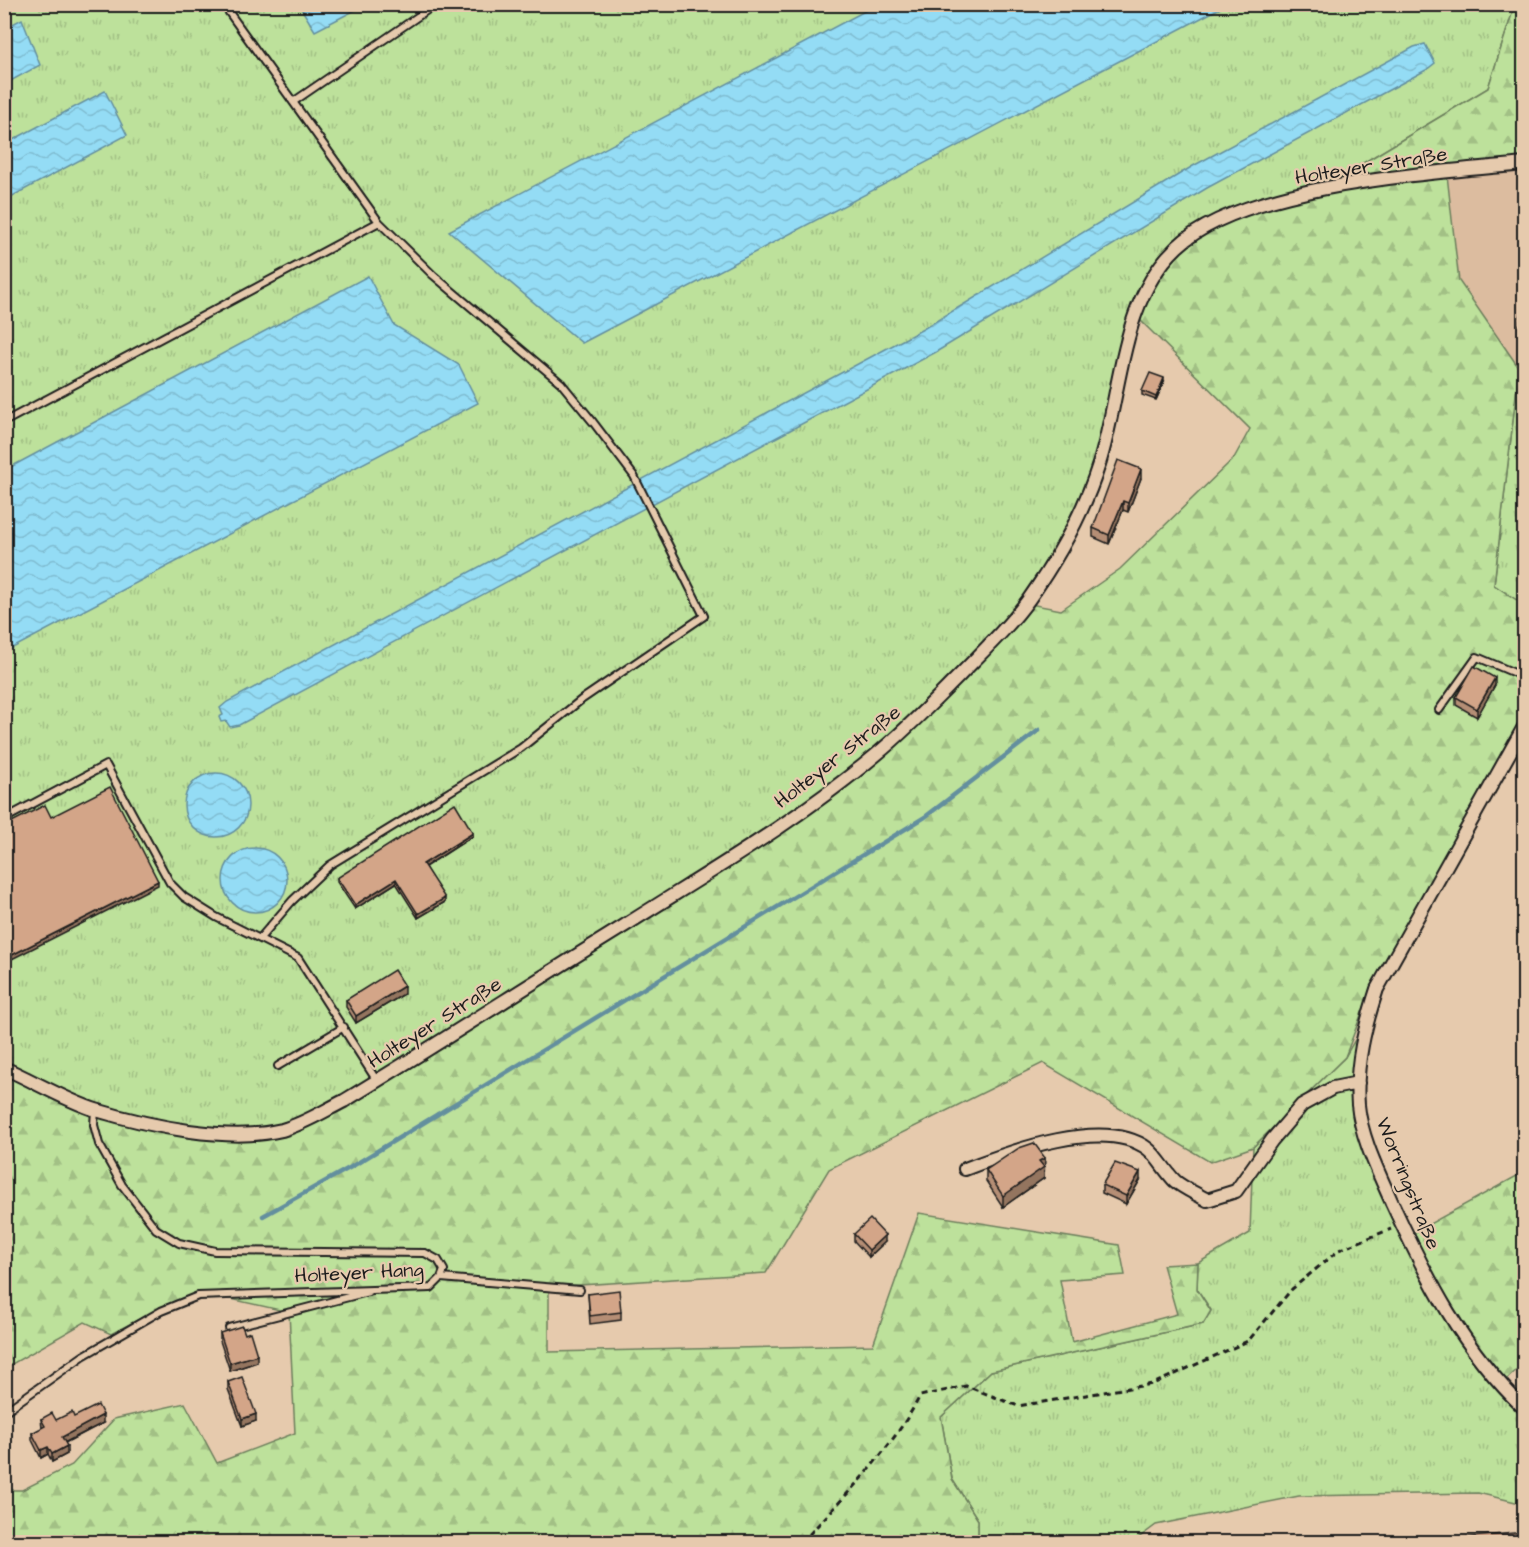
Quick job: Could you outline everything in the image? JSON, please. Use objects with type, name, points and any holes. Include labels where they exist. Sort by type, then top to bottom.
[{"type":"street","name":"Holteyer Straße","points":[[4,1068],[94,1109],[198,1131],[231,1134],[265,1133],[311,1118],[377,1081],[741,852],[844,781],[914,722],[977,658],[1026,603],[1079,514],[1099,465],[1134,319],[1149,285],[1176,248],[1202,228],[1226,217],[1256,206],[1325,188],[1524,164]]},
{"type":"street","name":"Worringstraße","points":[[1524,727],[1377,989],[1363,1031],[1358,1083],[1358,1105],[1363,1130],[1402,1224],[1439,1301],[1462,1337],[1503,1388],[1524,1408]]},
{"type":"street","points":[[965,1169],[1022,1148],[1054,1140],[1092,1136],[1126,1139],[1147,1148],[1176,1182],[1207,1200],[1236,1191],[1272,1140],[1302,1105],[1333,1088],[1358,1083]]},
{"type":"lane","points":[[223,4],[379,222],[433,274],[561,383],[634,476],[704,616],[581,700],[521,748],[330,865],[292,902],[261,937]]},
{"type":"lane","points":[[293,102],[436,4]]},
{"type":"lane","points":[[4,423],[379,222]]},
{"type":"lane","points":[[1439,710],[1477,657],[1524,677]]},
{"type":"lane","points":[[4,819],[106,765],[170,883],[184,897],[216,917],[261,937],[298,958],[377,1081]]},
{"type":"lane","points":[[278,1066],[344,1027]]},
{"type":"lane","name":"Holteyer Hang","points":[[4,1412],[83,1356],[161,1311],[198,1296],[431,1288],[441,1278],[444,1270],[438,1260],[425,1253],[215,1251],[194,1248],[173,1240],[156,1229],[109,1164],[94,1125],[94,1109]]},
{"type":"lane","points":[[441,1278],[580,1290]]},
{"type":"lane","points":[[229,1328],[380,1289]]},
{"type":"path","points":[[802,1542],[864,1475],[910,1415],[920,1395],[966,1386],[1018,1406],[1153,1384],[1248,1341],[1292,1289],[1339,1250],[1402,1224]]},
{"type":"shaded area","points":[[1524,167],[1524,367],[1519,368],[1459,281],[1447,175]]},
{"type":"green space","points":[[1511,4],[1514,8],[1488,88],[1325,186],[1148,283],[1097,464],[1076,513],[1024,601],[903,724],[844,774],[738,849],[386,1069],[310,1113],[282,1123],[265,1128],[230,1129],[168,1122],[95,1106],[5,1065],[5,5]]},
{"type":"green space","points":[[1511,5],[1524,5],[1524,163],[1325,186],[1488,88],[1514,8]]},
{"type":"green space","points":[[1447,175],[1459,281],[1519,368],[1494,585],[1524,605],[1524,714],[1369,994],[1345,1057],[1253,1147],[1210,1162],[1043,1063],[829,1169],[766,1273],[549,1287],[549,1352],[873,1345],[919,1213],[1119,1245],[1125,1275],[1060,1280],[1072,1342],[1177,1314],[1163,1265],[1198,1263],[1197,1289],[1211,1311],[1203,1324],[991,1371],[941,1417],[952,1479],[978,1520],[978,1542],[5,1542],[4,1490],[22,1490],[72,1465],[114,1419],[185,1403],[217,1463],[295,1433],[289,1312],[200,1292],[160,1308],[111,1334],[85,1322],[5,1368],[5,1072],[92,1110],[98,1142],[107,1161],[129,1199],[142,1215],[155,1229],[178,1244],[215,1252],[168,1237],[138,1208],[119,1181],[105,1154],[97,1131],[98,1111],[181,1133],[225,1138],[267,1137],[311,1125],[677,898],[847,784],[918,724],[1030,604],[1061,610],[1120,569],[1234,458],[1250,429],[1137,317],[1147,292],[1174,253],[1210,227],[1254,209],[1338,187]]},
{"type":"green space","points":[[1524,367],[1524,605],[1494,585],[1519,368]]},
{"type":"green space","points":[[1360,1031],[1354,1099],[1437,1301],[1524,1408],[1524,1504],[1478,1493],[1299,1496],[1156,1525],[1133,1542],[978,1542],[978,1520],[952,1479],[941,1417],[991,1371],[1203,1324],[1211,1310],[1197,1289],[1198,1263],[1250,1233],[1253,1147],[1345,1057]]},
{"type":"green space","points":[[1524,1172],[1524,1363],[1505,1381],[1441,1301],[1413,1233]]},
{"type":"water","points":[[878,4],[1226,5],[582,343],[449,231]]},
{"type":"water","points":[[299,5],[365,5],[315,31]]},
{"type":"water","points":[[22,19],[40,65],[5,84],[5,28]]},
{"type":"water","points":[[1425,44],[1435,63],[1426,70],[1207,188],[936,352],[239,725],[230,727],[226,721],[221,722],[219,717],[223,715],[220,708],[227,702],[923,329],[1193,166],[1414,47]]},
{"type":"water","points":[[105,91],[127,135],[5,200],[5,144]]},
{"type":"water","points":[[368,276],[394,325],[459,365],[478,403],[5,652],[5,470]]},
{"type":"water","points":[[216,773],[234,779],[242,787],[248,805],[242,823],[234,831],[216,837],[198,831],[190,823],[184,805],[190,787],[198,779]]},
{"type":"water","points":[[255,848],[273,854],[281,862],[287,880],[281,898],[273,906],[255,912],[237,906],[229,898],[223,880],[229,862],[237,854]]},
{"type":"building","points":[[1524,300],[1524,328],[1519,327]]},
{"type":"building","points":[[1150,373],[1164,378],[1156,397],[1142,391]]},
{"type":"building","points":[[1118,460],[1141,469],[1128,503],[1123,501],[1109,535],[1093,528]]},
{"type":"building","points":[[1474,666],[1495,678],[1477,709],[1456,697]]},
{"type":"building","points":[[110,787],[158,881],[4,959],[4,826],[45,805],[51,817]]},
{"type":"building","points":[[455,803],[473,833],[423,864],[445,898],[418,914],[396,879],[355,905],[337,878]]},
{"type":"building","points":[[394,970],[404,986],[356,1016],[346,1000]]},
{"type":"building","points":[[1034,1143],[1045,1158],[1039,1161],[1044,1167],[1003,1196],[986,1170],[1019,1148]]},
{"type":"building","points":[[1115,1163],[1140,1172],[1126,1196],[1102,1185]]},
{"type":"building","points":[[870,1219],[885,1235],[869,1250],[854,1234]]},
{"type":"building","points":[[619,1290],[621,1312],[590,1316],[588,1294]]},
{"type":"building","points":[[242,1326],[245,1334],[250,1332],[257,1355],[230,1363],[220,1333]]},
{"type":"building","points":[[242,1377],[256,1414],[242,1419],[228,1382]]},
{"type":"building","points":[[98,1405],[103,1415],[62,1437],[67,1446],[52,1454],[48,1447],[41,1450],[32,1433],[45,1426],[41,1419],[52,1413],[56,1420],[72,1412],[74,1417]]},
{"type":"building","points":[[1524,1532],[1524,1542],[1419,1542]]},
{"type":"waterway","points":[[263,1216],[351,1167],[925,817],[1039,730]]}]
